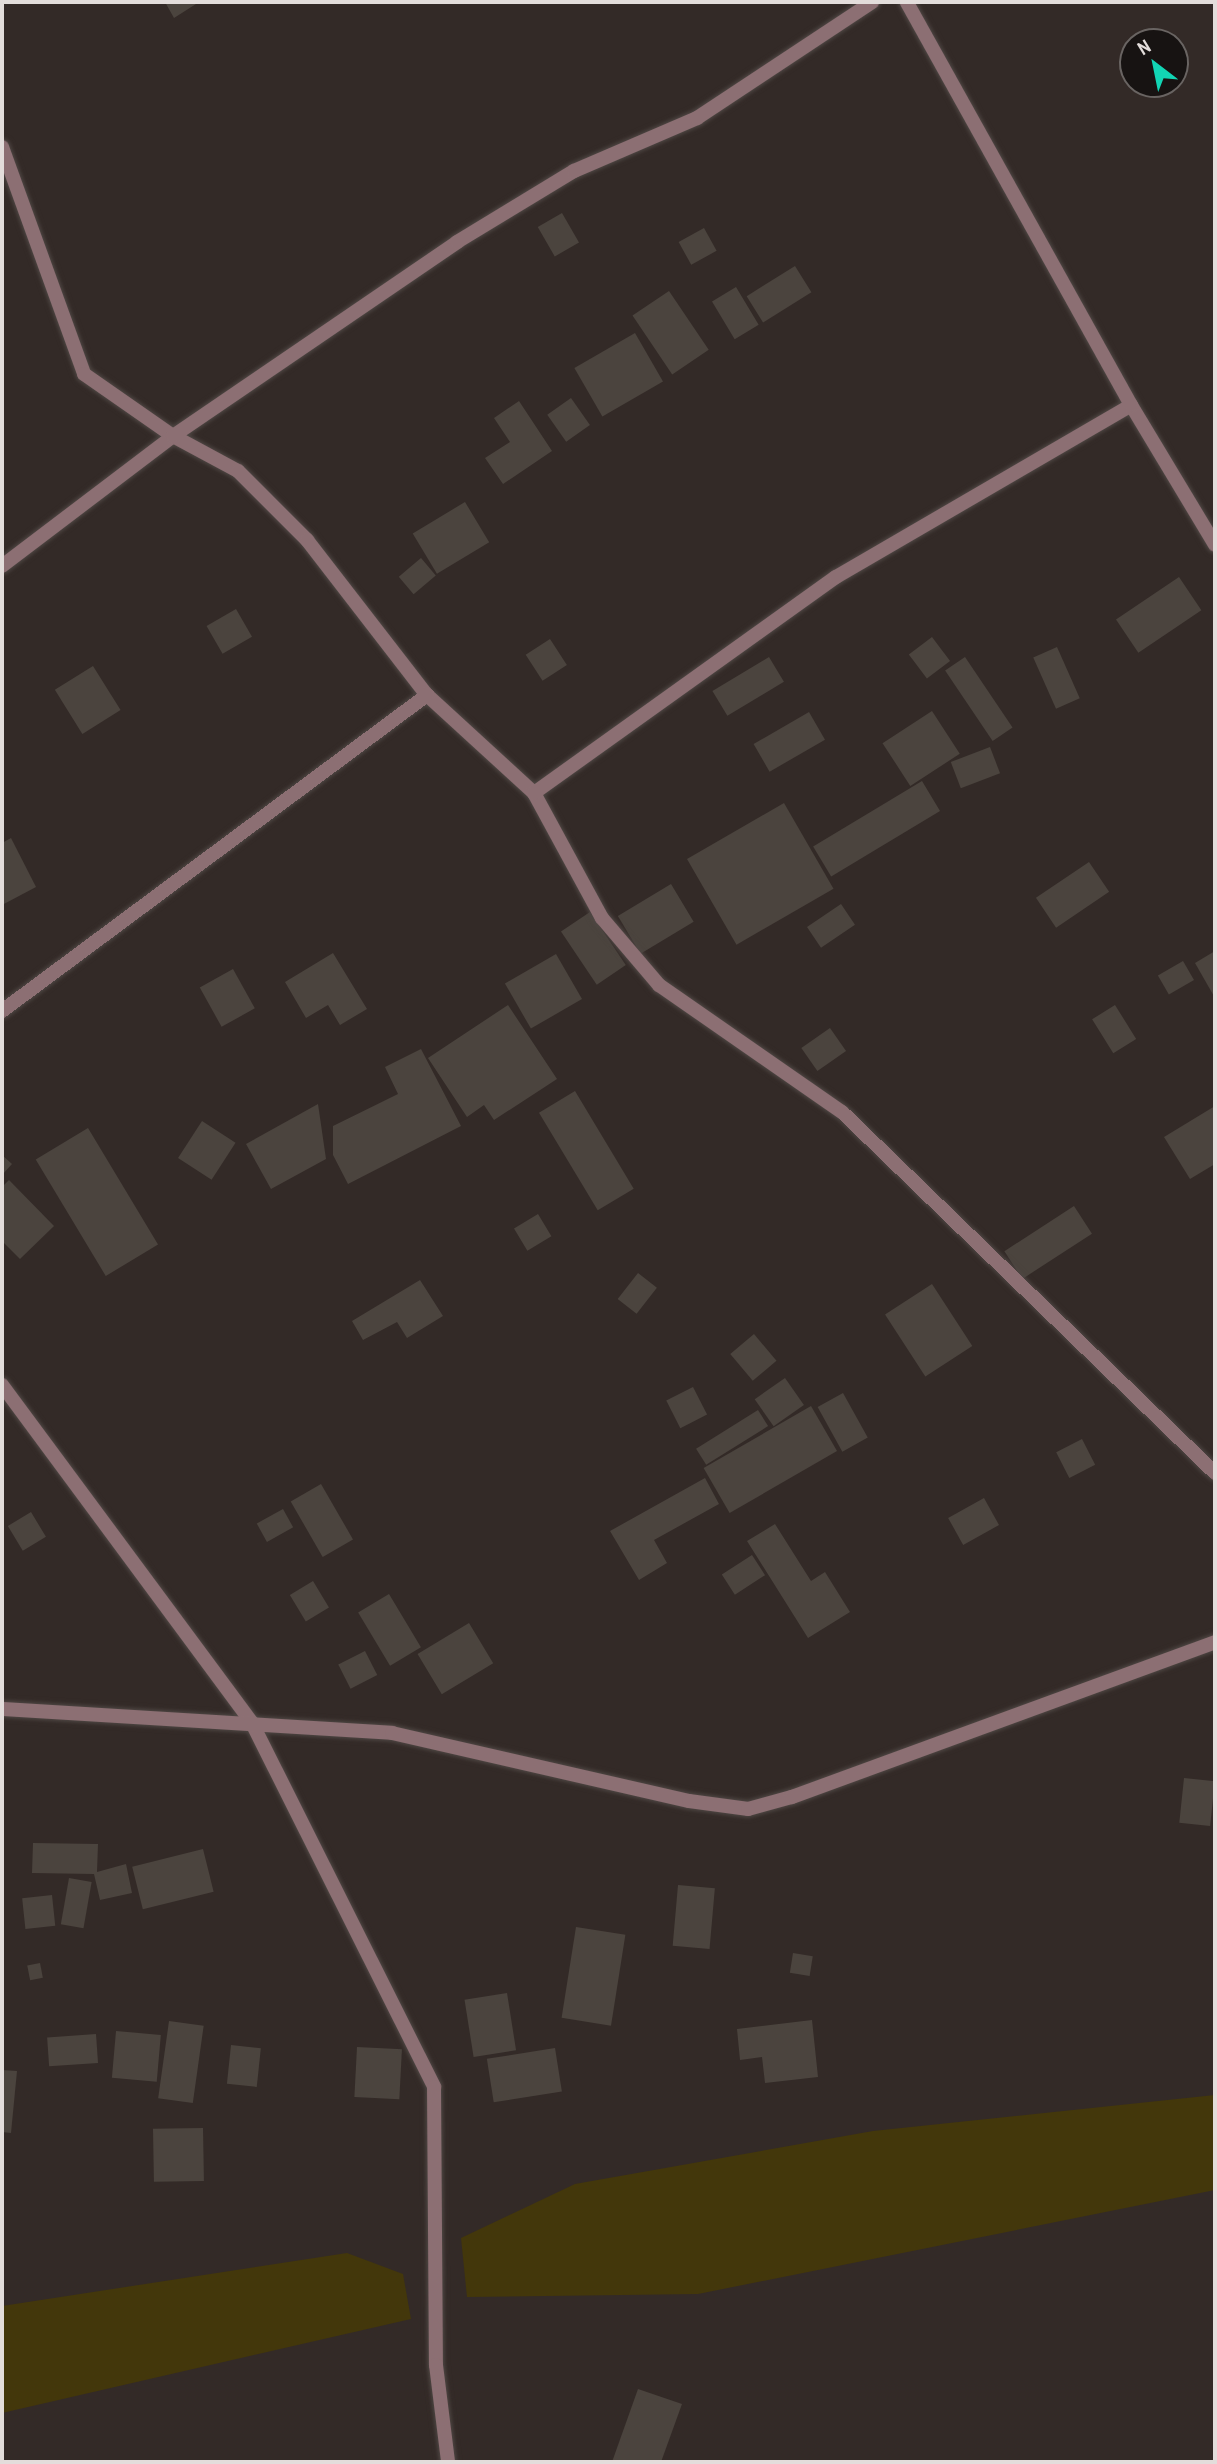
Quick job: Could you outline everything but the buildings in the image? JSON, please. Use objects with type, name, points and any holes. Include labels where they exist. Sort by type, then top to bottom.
[{"type":"street","points":[[2,566],[173,436],[457,242],[574,171],[697,118],[872,2]]},
{"type":"street","points":[[907,2],[1131,405],[1215,545]]},
{"type":"street","points":[[2,147],[84,374],[173,436],[238,471],[307,540],[427,695],[534,793],[602,918],[659,985],[842,1112],[1215,1474]]},
{"type":"street","points":[[534,793],[836,577],[1131,405]]},
{"type":"street","points":[[2,1011],[427,695]]},
{"type":"street","points":[[2,1385],[252,1723],[434,2087],[436,2365],[448,2462]]},
{"type":"street","points":[[2,1709],[392,1733],[689,1801],[748,1809],[792,1797],[1215,1642]]},
{"type":"shaded area","points":[[1215,2095],[1215,2190],[698,2294],[467,2297],[461,2238],[575,2184],[873,2131]]},
{"type":"shaded area","points":[[347,2253],[403,2274],[411,2319],[2,2413],[2,2306]]}]
